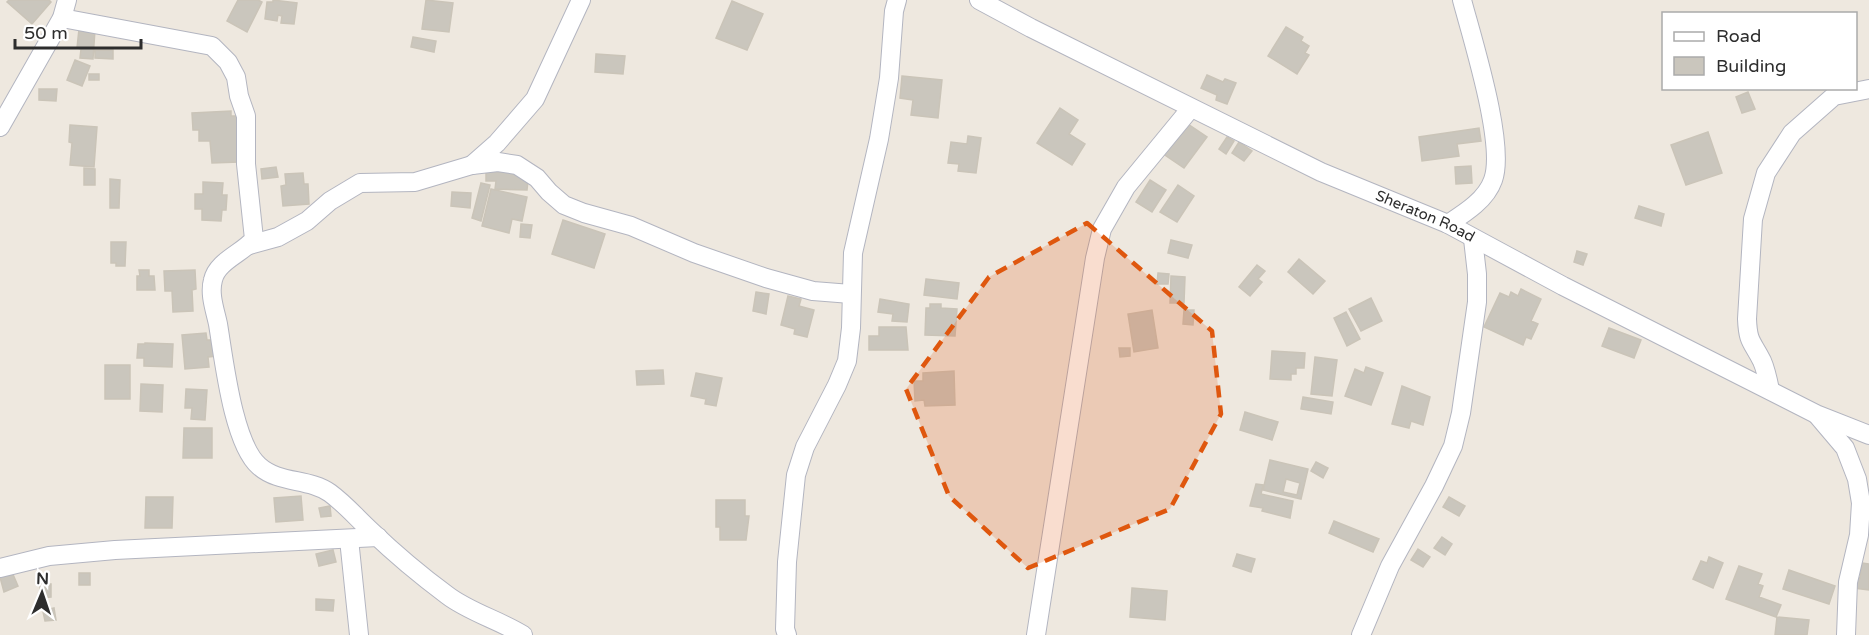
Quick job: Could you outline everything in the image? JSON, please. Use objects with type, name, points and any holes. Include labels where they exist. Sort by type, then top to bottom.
[{"type":"street","points":[[472,165],[497,143],[535,99],[581,0]]},
{"type":"street","points":[[787,635],[785,629],[787,562],[796,475],[805,447],[847,361],[851,328],[853,253],[879,139],[889,78],[894,11],[897,0]]},
{"type":"street","name":"Sheraton Road","points":[[979,0],[1321,172],[1448,224],[1473,239],[1816,414],[1869,435]]},
{"type":"street","points":[[1448,224],[1479,201],[1493,180],[1497,153],[1486,91],[1462,0]]},
{"type":"street","points":[[0,127],[64,9],[212,46],[228,62],[237,77],[239,96],[246,116],[246,173],[254,238],[218,269],[213,280],[212,295],[227,382],[240,432],[249,454],[259,466],[271,474],[309,484],[331,494],[449,596],[523,635]]},
{"type":"street","points":[[1770,390],[1762,360],[1751,344],[1747,319],[1753,219],[1766,173],[1792,133],[1834,96],[1869,89]]},
{"type":"street","points":[[1036,635],[1095,258],[1102,230],[1126,187],[1191,108]]},
{"type":"street","points":[[249,244],[278,237],[307,221],[330,201],[360,183],[415,182],[472,165],[498,162],[517,165],[537,178],[564,205],[584,213],[631,226],[694,253],[766,278],[813,291],[851,294]]},
{"type":"street","points":[[1361,635],[1390,566],[1453,446],[1461,413],[1477,302],[1473,239]]},
{"type":"street","points":[[1816,414],[1845,448],[1857,478],[1862,503],[1859,535],[1848,582],[1846,635]]},
{"type":"street","points":[[0,568],[49,556],[115,550],[378,537]]},
{"type":"street","points":[[349,539],[359,635]]},
{"type":"highlighted area","points":[[1087,223],[1212,331],[1221,414],[1170,509],[1028,568],[949,496],[906,389],[989,277]]},
{"type":"building","points":[[9,0],[49,0],[51,2],[32,24],[7,2]]},
{"type":"building","points":[[238,0],[262,2],[247,32],[227,21]]},
{"type":"building","points":[[273,0],[297,3],[294,24],[281,23],[282,16],[278,15],[277,21],[265,19],[267,2],[273,2]]},
{"type":"building","points":[[426,0],[453,3],[449,32],[422,29]]},
{"type":"building","points":[[732,1],[763,14],[747,50],[716,38]]},
{"type":"building","points":[[1286,27],[1303,37],[1301,41],[1309,46],[1305,53],[1309,55],[1297,74],[1268,56]]},
{"type":"building","points":[[79,29],[95,30],[93,59],[80,58],[81,49],[77,48]]},
{"type":"building","points":[[413,37],[436,41],[434,52],[411,47]]},
{"type":"building","points":[[95,50],[113,50],[113,59],[95,58]]},
{"type":"building","points":[[596,54],[625,56],[623,74],[595,72]]},
{"type":"building","points":[[75,60],[90,66],[82,86],[67,80]]},
{"type":"building","points":[[89,74],[99,74],[99,80],[89,80]]},
{"type":"building","points":[[1207,75],[1223,82],[1225,79],[1236,83],[1227,104],[1216,100],[1217,95],[1201,88]]},
{"type":"building","points":[[902,76],[942,80],[938,118],[911,115],[913,100],[900,98]]},
{"type":"building","points":[[39,89],[57,89],[56,101],[39,100]]},
{"type":"building","points":[[1748,92],[1755,109],[1742,113],[1736,97]]},
{"type":"building","points":[[1060,108],[1078,120],[1069,134],[1085,144],[1072,165],[1037,143]]},
{"type":"building","points":[[231,111],[231,116],[239,116],[239,162],[212,163],[210,141],[199,141],[199,130],[193,130],[192,113]]},
{"type":"building","points":[[1185,122],[1207,137],[1184,168],[1162,153]]},
{"type":"building","points":[[70,125],[97,127],[94,167],[70,165],[72,143],[69,142]]},
{"type":"building","points":[[1479,128],[1481,141],[1457,144],[1459,156],[1422,161],[1419,137]]},
{"type":"building","points":[[1708,132],[1722,173],[1686,185],[1671,145]]},
{"type":"building","points":[[968,136],[981,138],[976,173],[958,171],[959,164],[948,163],[951,142],[967,144]]},
{"type":"building","points":[[1227,137],[1234,141],[1226,154],[1219,149]]},
{"type":"building","points":[[1239,142],[1252,151],[1244,161],[1232,153]]},
{"type":"building","points":[[1471,166],[1472,183],[1456,184],[1455,167]]},
{"type":"building","points":[[276,167],[278,177],[262,179],[261,169]]},
{"type":"building","points":[[84,168],[95,169],[95,185],[84,185]]},
{"type":"building","points":[[486,170],[529,171],[527,190],[495,189],[496,181],[486,181]]},
{"type":"building","points":[[303,173],[304,184],[308,184],[309,204],[283,206],[281,186],[286,185],[285,174]]},
{"type":"building","points":[[110,179],[120,180],[119,208],[110,208]]},
{"type":"building","points":[[1150,180],[1166,190],[1152,212],[1136,202]]},
{"type":"building","points":[[203,182],[223,183],[222,195],[227,195],[226,210],[222,210],[221,221],[202,220],[202,209],[195,209],[195,194],[203,194]]},
{"type":"building","points":[[481,183],[490,185],[481,221],[472,218]]},
{"type":"building","points":[[1178,185],[1194,196],[1177,222],[1160,212]]},
{"type":"building","points":[[491,189],[527,197],[522,221],[512,219],[509,233],[482,226]]},
{"type":"building","points":[[452,192],[471,193],[470,208],[451,206]]},
{"type":"building","points":[[1639,206],[1664,214],[1661,226],[1635,218]]},
{"type":"building","points":[[563,220],[605,234],[594,268],[552,254]]},
{"type":"building","points":[[521,224],[532,225],[530,238],[520,237]]},
{"type":"building","points":[[1171,240],[1192,245],[1188,258],[1168,253]]},
{"type":"building","points":[[111,242],[126,242],[125,266],[116,266],[116,263],[111,263]]},
{"type":"building","points":[[1577,251],[1587,254],[1583,265],[1574,262]]},
{"type":"building","points":[[1299,259],[1325,281],[1313,294],[1288,272]]},
{"type":"building","points":[[1257,265],[1265,271],[1258,279],[1262,282],[1250,296],[1239,287]]},
{"type":"building","points":[[139,270],[149,270],[149,276],[154,276],[155,290],[137,290]]},
{"type":"building","points":[[195,270],[196,289],[192,290],[193,311],[173,312],[172,291],[165,291],[164,271]]},
{"type":"building","points":[[1158,273],[1169,274],[1168,284],[1157,284]]},
{"type":"building","points":[[1171,276],[1185,277],[1184,303],[1170,303]]},
{"type":"building","points":[[926,279],[959,283],[957,299],[924,295]]},
{"type":"building","points":[[1521,289],[1541,299],[1531,321],[1538,324],[1531,339],[1526,337],[1523,345],[1484,327],[1500,293],[1509,297],[1511,292],[1518,296]]},
{"type":"building","points":[[756,292],[769,294],[766,314],[753,311]]},
{"type":"building","points":[[788,296],[801,299],[799,306],[814,310],[807,337],[794,334],[795,329],[781,325]]},
{"type":"building","points":[[1371,298],[1382,321],[1361,331],[1349,309]]},
{"type":"building","points":[[880,299],[909,304],[907,322],[892,321],[893,314],[878,312]]},
{"type":"building","points":[[930,304],[941,304],[941,308],[957,309],[955,336],[925,335],[926,308],[930,308]]},
{"type":"building","points":[[1152,310],[1158,348],[1134,352],[1128,314]]},
{"type":"building","points":[[1184,310],[1194,310],[1193,325],[1183,324]]},
{"type":"building","points":[[1346,312],[1360,339],[1347,346],[1334,318]]},
{"type":"building","points":[[879,327],[906,327],[908,350],[869,350],[869,336],[879,336]]},
{"type":"building","points":[[1609,328],[1641,340],[1634,358],[1602,346]]},
{"type":"building","points":[[206,333],[207,340],[216,340],[217,356],[208,357],[209,367],[185,369],[182,335]]},
{"type":"building","points":[[138,344],[173,344],[172,367],[144,366],[144,358],[137,358]]},
{"type":"building","points":[[1119,348],[1130,348],[1130,356],[1120,357]]},
{"type":"building","points":[[1272,351],[1305,353],[1304,368],[1296,368],[1296,374],[1291,374],[1291,380],[1270,379]]},
{"type":"building","points":[[1315,357],[1337,360],[1332,396],[1311,394]]},
{"type":"building","points":[[105,365],[130,365],[130,399],[105,399]]},
{"type":"building","points":[[1366,367],[1383,373],[1371,405],[1345,396],[1355,369],[1364,373]]},
{"type":"building","points":[[663,370],[664,384],[637,385],[636,371]]},
{"type":"building","points":[[954,371],[955,405],[925,406],[924,400],[915,401],[914,381],[923,381],[923,373]]},
{"type":"building","points":[[696,373],[722,378],[716,406],[705,404],[706,399],[691,396]]},
{"type":"building","points":[[141,384],[163,385],[162,412],[140,411]]},
{"type":"building","points":[[1402,386],[1430,397],[1423,425],[1411,421],[1409,428],[1392,424]]},
{"type":"building","points":[[186,389],[207,390],[205,420],[191,419],[192,408],[185,408]]},
{"type":"building","points":[[1303,397],[1333,402],[1331,414],[1301,409]]},
{"type":"building","points":[[1245,412],[1278,422],[1272,440],[1240,430]]},
{"type":"building","points":[[184,428],[212,428],[212,458],[183,458]]},
{"type":"building","points":[[1270,460],[1308,469],[1301,499],[1263,490]],"holes":[[[1286,479],[1300,483],[1297,495],[1283,492]]]},
{"type":"building","points":[[1316,462],[1328,468],[1323,478],[1311,471]]},
{"type":"building","points":[[1256,484],[1263,485],[1261,494],[1293,501],[1290,518],[1262,511],[1263,508],[1250,506]]},
{"type":"building","points":[[301,496],[303,520],[276,522],[274,498]]},
{"type":"building","points":[[146,497],[173,497],[172,528],[145,528]]},
{"type":"building","points":[[1449,497],[1465,506],[1459,516],[1443,507]]},
{"type":"building","points":[[716,500],[745,500],[745,516],[749,516],[746,540],[720,540],[720,527],[716,527]]},
{"type":"building","points":[[330,506],[331,516],[321,517],[319,508]]},
{"type":"building","points":[[1334,521],[1379,539],[1373,552],[1329,533]]},
{"type":"building","points":[[1442,537],[1452,544],[1445,555],[1434,548]]},
{"type":"building","points":[[1418,549],[1430,557],[1423,567],[1411,560]]},
{"type":"building","points":[[333,550],[336,562],[319,566],[316,554]]},
{"type":"building","points":[[1237,554],[1255,559],[1251,572],[1233,566]]},
{"type":"building","points":[[1709,557],[1723,563],[1713,588],[1693,579],[1701,561],[1707,563]]},
{"type":"building","points":[[1862,563],[1869,564],[1869,590],[1854,588],[1855,577],[1860,578]]},
{"type":"building","points":[[1739,566],[1762,574],[1758,584],[1763,586],[1759,597],[1781,605],[1776,617],[1726,599]]},
{"type":"building","points":[[1789,570],[1835,586],[1829,604],[1783,589]]},
{"type":"building","points":[[12,572],[18,586],[4,592],[0,577]]},
{"type":"building","points":[[79,573],[90,573],[90,585],[79,585]]},
{"type":"building","points":[[40,584],[51,584],[51,597],[40,598]]},
{"type":"building","points":[[1132,588],[1167,591],[1165,620],[1130,617]]},
{"type":"building","points":[[316,599],[334,600],[333,611],[316,610]]},
{"type":"building","points":[[49,606],[50,609],[54,608],[56,620],[45,621],[42,607]]},
{"type":"building","points":[[1777,617],[1809,620],[1807,635],[1775,635]]}]
